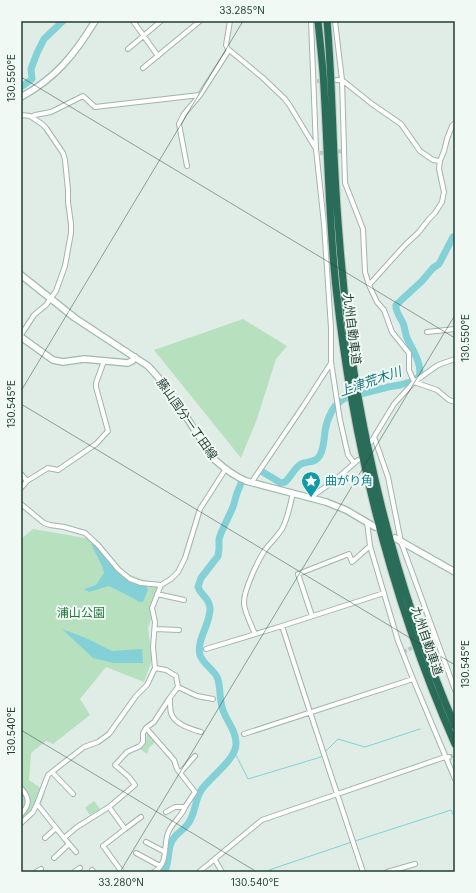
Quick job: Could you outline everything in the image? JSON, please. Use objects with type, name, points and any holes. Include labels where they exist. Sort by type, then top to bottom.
[{"type":"highway","name":"九州自動車道","points":[[318,21],[324,86],[328,188],[336,287],[355,419],[374,506],[399,594],[426,675],[455,744]]},
{"type":"highway","name":"九州自動車道","points":[[327,21],[336,196],[341,259],[357,392],[373,470],[394,553],[433,672],[455,726]]},
{"type":"main road","points":[[21,97],[41,85],[66,63],[84,40],[95,21]]},
{"type":"main road","name":"藤山国分一丁田線","points":[[21,275],[75,318],[148,366],[169,391],[208,451],[225,470],[239,478],[251,482],[338,506],[375,527]]},
{"type":"main road","points":[[21,336],[53,360],[63,362],[84,359],[128,362],[132,361],[135,357]]},
{"type":"main road","points":[[395,538],[455,572]]},
{"type":"street","points":[[133,21],[158,56]]},
{"type":"street","points":[[128,49],[161,21]]},
{"type":"street","points":[[143,68],[200,21]]},
{"type":"street","points":[[230,21],[226,45],[229,50],[264,78],[285,100],[318,152]]},
{"type":"street","points":[[311,21],[318,152],[330,296],[331,362],[340,420],[348,455],[356,461],[334,481],[311,498]]},
{"type":"street","points":[[335,21],[340,80],[345,183],[363,229],[364,272],[377,302],[384,310],[392,332],[409,353],[409,370],[414,382],[437,390],[449,400],[455,402]]},
{"type":"street","points":[[187,166],[179,124],[184,114],[200,95],[229,50]]},
{"type":"street","points":[[340,80],[401,124],[420,151],[433,160],[440,161]]},
{"type":"street","points":[[21,115],[32,117],[35,114],[51,112],[83,96],[95,107],[200,95]]},
{"type":"street","points":[[21,336],[34,315],[51,299],[56,291],[65,266],[71,233],[66,165],[63,153],[46,128],[30,116]]},
{"type":"street","points":[[369,285],[435,213],[442,202],[444,192],[439,169],[440,161],[452,126],[455,123]]},
{"type":"street","points":[[427,332],[455,329]]},
{"type":"street","points":[[371,442],[394,404],[414,382],[438,365],[455,359]]},
{"type":"street","points":[[21,488],[27,481],[48,468],[58,470],[96,444],[108,431],[96,388],[96,383],[104,361]]},
{"type":"street","points":[[251,482],[304,405],[331,362]]},
{"type":"street","points":[[374,437],[388,477],[401,542],[455,690]]},
{"type":"street","points":[[21,823],[33,812],[48,775],[84,747],[98,742],[110,734],[136,696],[147,685],[155,668],[153,647],[155,622],[152,608],[157,594],[161,585],[171,579],[178,572],[187,552],[200,509],[225,470]]},
{"type":"street","points":[[21,474],[27,481]]},
{"type":"street","points":[[255,634],[243,603],[247,587],[265,549],[276,538],[282,528],[293,493]]},
{"type":"street","points":[[21,504],[44,523],[85,533],[98,545],[118,569],[130,579],[141,583],[161,585]]},
{"type":"street","points":[[367,522],[370,546],[398,641],[455,779]]},
{"type":"street","points":[[312,616],[298,574],[349,554],[352,562],[370,546]]},
{"type":"street","points":[[206,649],[384,593]]},
{"type":"street","points":[[157,594],[184,600]]},
{"type":"street","points":[[282,626],[363,872]]},
{"type":"street","points":[[155,629],[179,630]]},
{"type":"street","points":[[429,640],[435,636]]},
{"type":"street","points":[[64,838],[109,807],[135,786],[129,777],[115,765],[127,752],[140,746],[143,742],[143,733],[146,728],[154,722],[178,687],[176,676],[166,670],[155,668]]},
{"type":"street","points":[[244,734],[413,679]]},
{"type":"street","points":[[178,687],[197,696],[213,699]]},
{"type":"street","points":[[170,699],[171,714],[175,720],[180,724],[201,732]]},
{"type":"street","points":[[146,728],[174,760],[177,769],[195,792],[185,807],[183,813],[170,828],[165,852],[165,860],[158,870],[154,872]]},
{"type":"street","points":[[180,773],[195,756]]},
{"type":"street","points":[[199,872],[262,820],[447,757]]},
{"type":"street","points":[[52,772],[73,794]]},
{"type":"street","points":[[21,788],[26,794],[28,802],[26,809],[21,814]]},
{"type":"street","points":[[37,804],[76,852]]},
{"type":"street","points":[[109,807],[125,829]]},
{"type":"street","points":[[166,812],[175,807],[185,807]]},
{"type":"street","points":[[122,872],[103,846],[141,817]]},
{"type":"street","points":[[45,838],[56,828]]},
{"type":"street","points":[[146,842],[165,852]]},
{"type":"street","points":[[54,858],[69,844]]},
{"type":"street","points":[[136,853],[160,866]]},
{"type":"street","points":[[214,860],[222,872]]},
{"type":"street","points":[[387,872],[415,864]]},
{"type":"street","points":[[74,872],[80,868]]},
{"type":"street","points":[[36,872],[41,869]]},
{"type":"green space","points":[[243,319],[287,346],[276,359],[257,419],[241,458],[154,350]]},
{"type":"green space","name":"浦山公園","points":[[33,529],[97,540],[125,573],[163,587],[148,628],[152,660],[144,682],[106,667],[80,699],[90,715],[53,744],[46,741],[31,753],[29,780],[45,791],[42,801],[36,810],[21,825],[21,539]]},
{"type":"green space","points":[[147,732],[155,742],[149,748],[147,754],[140,749],[146,743]]},
{"type":"green space","points":[[94,801],[100,809],[90,815],[85,808]]},
{"type":"water","points":[[91,544],[97,546],[129,581],[147,587],[148,590],[143,602],[139,602],[109,586],[89,592],[84,589],[96,585],[104,573]]},
{"type":"water","points":[[62,629],[86,638],[112,651],[142,649],[143,663],[113,663],[93,658]]},
{"type":"waterway","points":[[21,87],[32,79],[31,69],[44,39],[63,21]]},
{"type":"waterway","name":"上津荒木川","points":[[261,471],[281,483],[285,482],[294,470],[301,464],[314,461],[318,458],[324,443],[325,431],[329,417],[337,404],[345,398],[400,385],[413,381],[419,377],[420,367],[407,338],[403,323],[397,312],[396,305],[422,281],[433,268],[439,264],[453,237]]},
{"type":"waterway","name":"上津荒木川","points":[[164,872],[167,865],[171,843],[174,837],[190,821],[199,793],[228,761],[235,749],[236,738],[222,707],[217,677],[203,661],[200,655],[200,643],[210,614],[210,608],[207,599],[198,587],[201,578],[218,556],[219,539],[233,507],[242,481]]},
{"type":"waterway","points":[[325,752],[338,739],[365,747],[420,729]]},
{"type":"waterway","points":[[234,751],[248,779],[321,757],[323,754]]},
{"type":"waterway","points":[[355,841],[451,810],[455,818]]},
{"type":"waterway","points":[[269,872],[269,870],[352,842]]},
{"type":"tunnel","points":[[317,81],[337,80]]},
{"type":"tunnel","points":[[320,153],[344,151]]},
{"type":"tunnel","points":[[403,652],[418,645]]},
{"type":"tunnel","points":[[449,757],[455,755]]},
{"type":"place","name":"曲がり角","points":[[311,498]]}]
